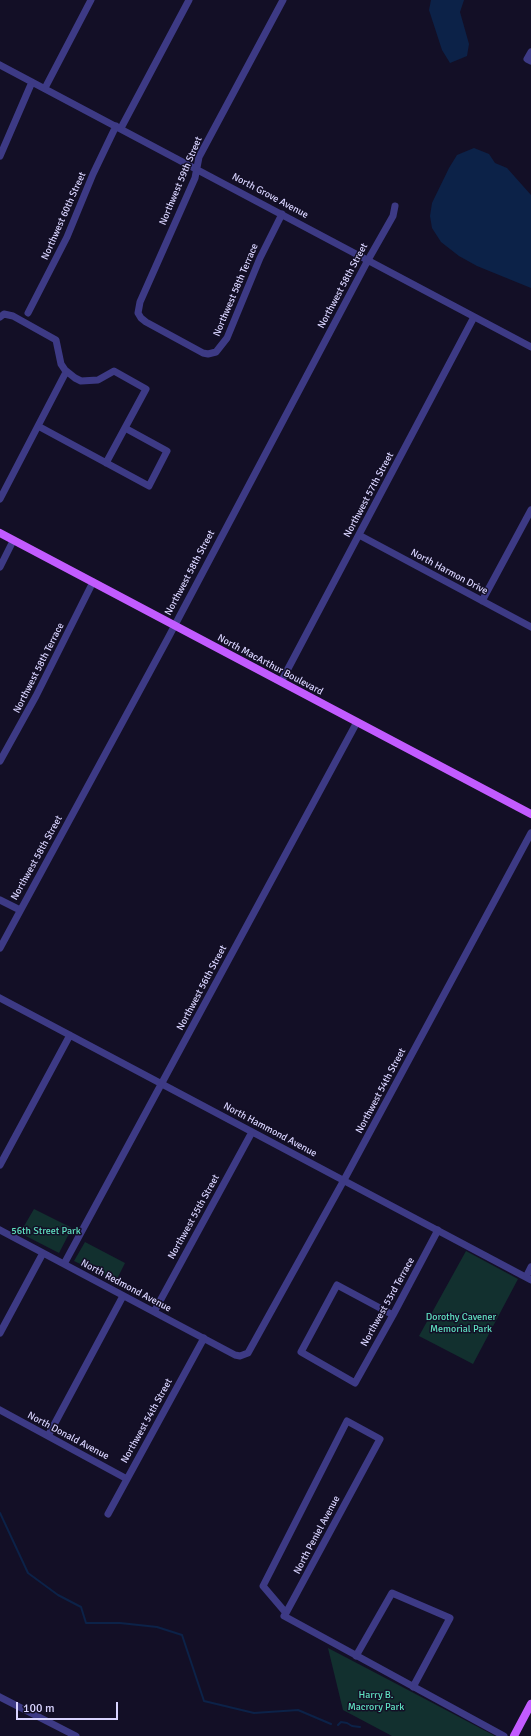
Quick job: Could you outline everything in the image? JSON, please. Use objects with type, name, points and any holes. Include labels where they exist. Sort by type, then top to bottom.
[{"type":"main road","name":"North MacArthur Boulevard","points":[[0,533],[531,814]]},
{"type":"main road","points":[[517,1735],[531,1704]]},
{"type":"street","points":[[45,88],[91,0]]},
{"type":"street","name":"Northwest 60th Street","points":[[28,313],[67,237],[93,174],[189,0]]},
{"type":"street","name":"Northwest 59th Street","points":[[174,337],[146,322],[138,313],[138,307],[195,178],[199,157],[283,0]]},
{"type":"street","points":[[531,52],[528,59],[531,61]]},
{"type":"street","name":"North Grove Avenue","points":[[0,65],[531,347]]},
{"type":"street","points":[[0,156],[32,82]]},
{"type":"street","name":"Northwest 58th Street","points":[[0,948],[174,626],[368,260],[393,216],[395,206]]},
{"type":"street","name":"Northwest 58th Terrace","points":[[174,337],[208,354],[220,349],[227,338],[263,252],[282,214]]},
{"type":"street","points":[[0,317],[4,314],[13,316],[56,340],[61,364],[66,372],[75,378],[89,382],[98,380],[114,371],[146,389],[106,463]]},
{"type":"street","name":"Northwest 57th Street","points":[[281,682],[474,317]]},
{"type":"street","points":[[0,499],[66,372]]},
{"type":"street","points":[[38,426],[149,486],[167,451],[125,428]]},
{"type":"street","points":[[482,601],[531,510]]},
{"type":"street","name":"North Harmon Drive","points":[[359,535],[531,627]]},
{"type":"street","points":[[0,567],[13,541]]},
{"type":"street","name":"Northwest 58th Terrace","points":[[0,761],[36,696],[93,582]]},
{"type":"street","name":"Northwest 56th Street","points":[[64,1264],[357,722]]},
{"type":"street","name":"Northwest 54th Street","points":[[244,1355],[252,1349],[531,833]]},
{"type":"street","points":[[0,900],[20,910]]},
{"type":"street","name":"North Hammond Avenue","points":[[0,998],[528,1278]]},
{"type":"street","points":[[0,1165],[70,1035]]},
{"type":"street","name":"Northwest 55th Street","points":[[154,1312],[252,1132]]},
{"type":"street","name":"North Redmond Avenue","points":[[0,1230],[235,1354],[244,1355]]},
{"type":"street","name":"Northwest 53rd Terrace","points":[[393,1315],[336,1285],[301,1352],[355,1383],[393,1315],[438,1230]]},
{"type":"street","points":[[0,1333],[44,1253]]},
{"type":"street","points":[[528,1278],[531,1267]]},
{"type":"street","points":[[48,1436],[123,1296]]},
{"type":"street","name":"Northwest 54th Street","points":[[108,1514],[204,1338]]},
{"type":"street","name":"North Donald Avenue","points":[[0,1410],[127,1478]]},
{"type":"street","name":"North Peniel Avenue","points":[[348,1421],[380,1439],[286,1612],[263,1586],[348,1421]]},
{"type":"street","points":[[356,1656],[392,1593],[450,1618],[413,1687]]},
{"type":"street","points":[[286,1612],[284,1616],[504,1736]]},
{"type":"street","points":[[0,1697],[76,1736]]},
{"type":"green space","name":"56th Street Park","points":[[34,1209],[72,1228],[59,1253],[20,1233]]},
{"type":"green space","name":"56th Street Park","points":[[85,1242],[125,1263],[116,1281],[74,1261]]},
{"type":"green space","name":"Dorothy Cavener Memorial Park","points":[[466,1251],[518,1279],[473,1364],[419,1336]]},
{"type":"green space","name":"Harry B. Macrory Park","points":[[328,1648],[495,1736],[392,1736],[343,1710]]},
{"type":"water","points":[[431,0],[464,0],[460,12],[469,44],[467,56],[450,63],[442,50],[429,10]]},
{"type":"water","points":[[474,148],[489,154],[495,163],[507,168],[531,195],[531,288],[477,266],[459,256],[441,242],[432,228],[430,216],[432,203],[449,168],[457,155]]},
{"type":"waterway","points":[[0,1513],[28,1573],[58,1595],[81,1607],[86,1623],[120,1623],[157,1627],[182,1635],[204,1701],[254,1713],[298,1710],[331,1724]]},
{"type":"waterway","points":[[338,1725],[341,1722],[360,1727]]}]
